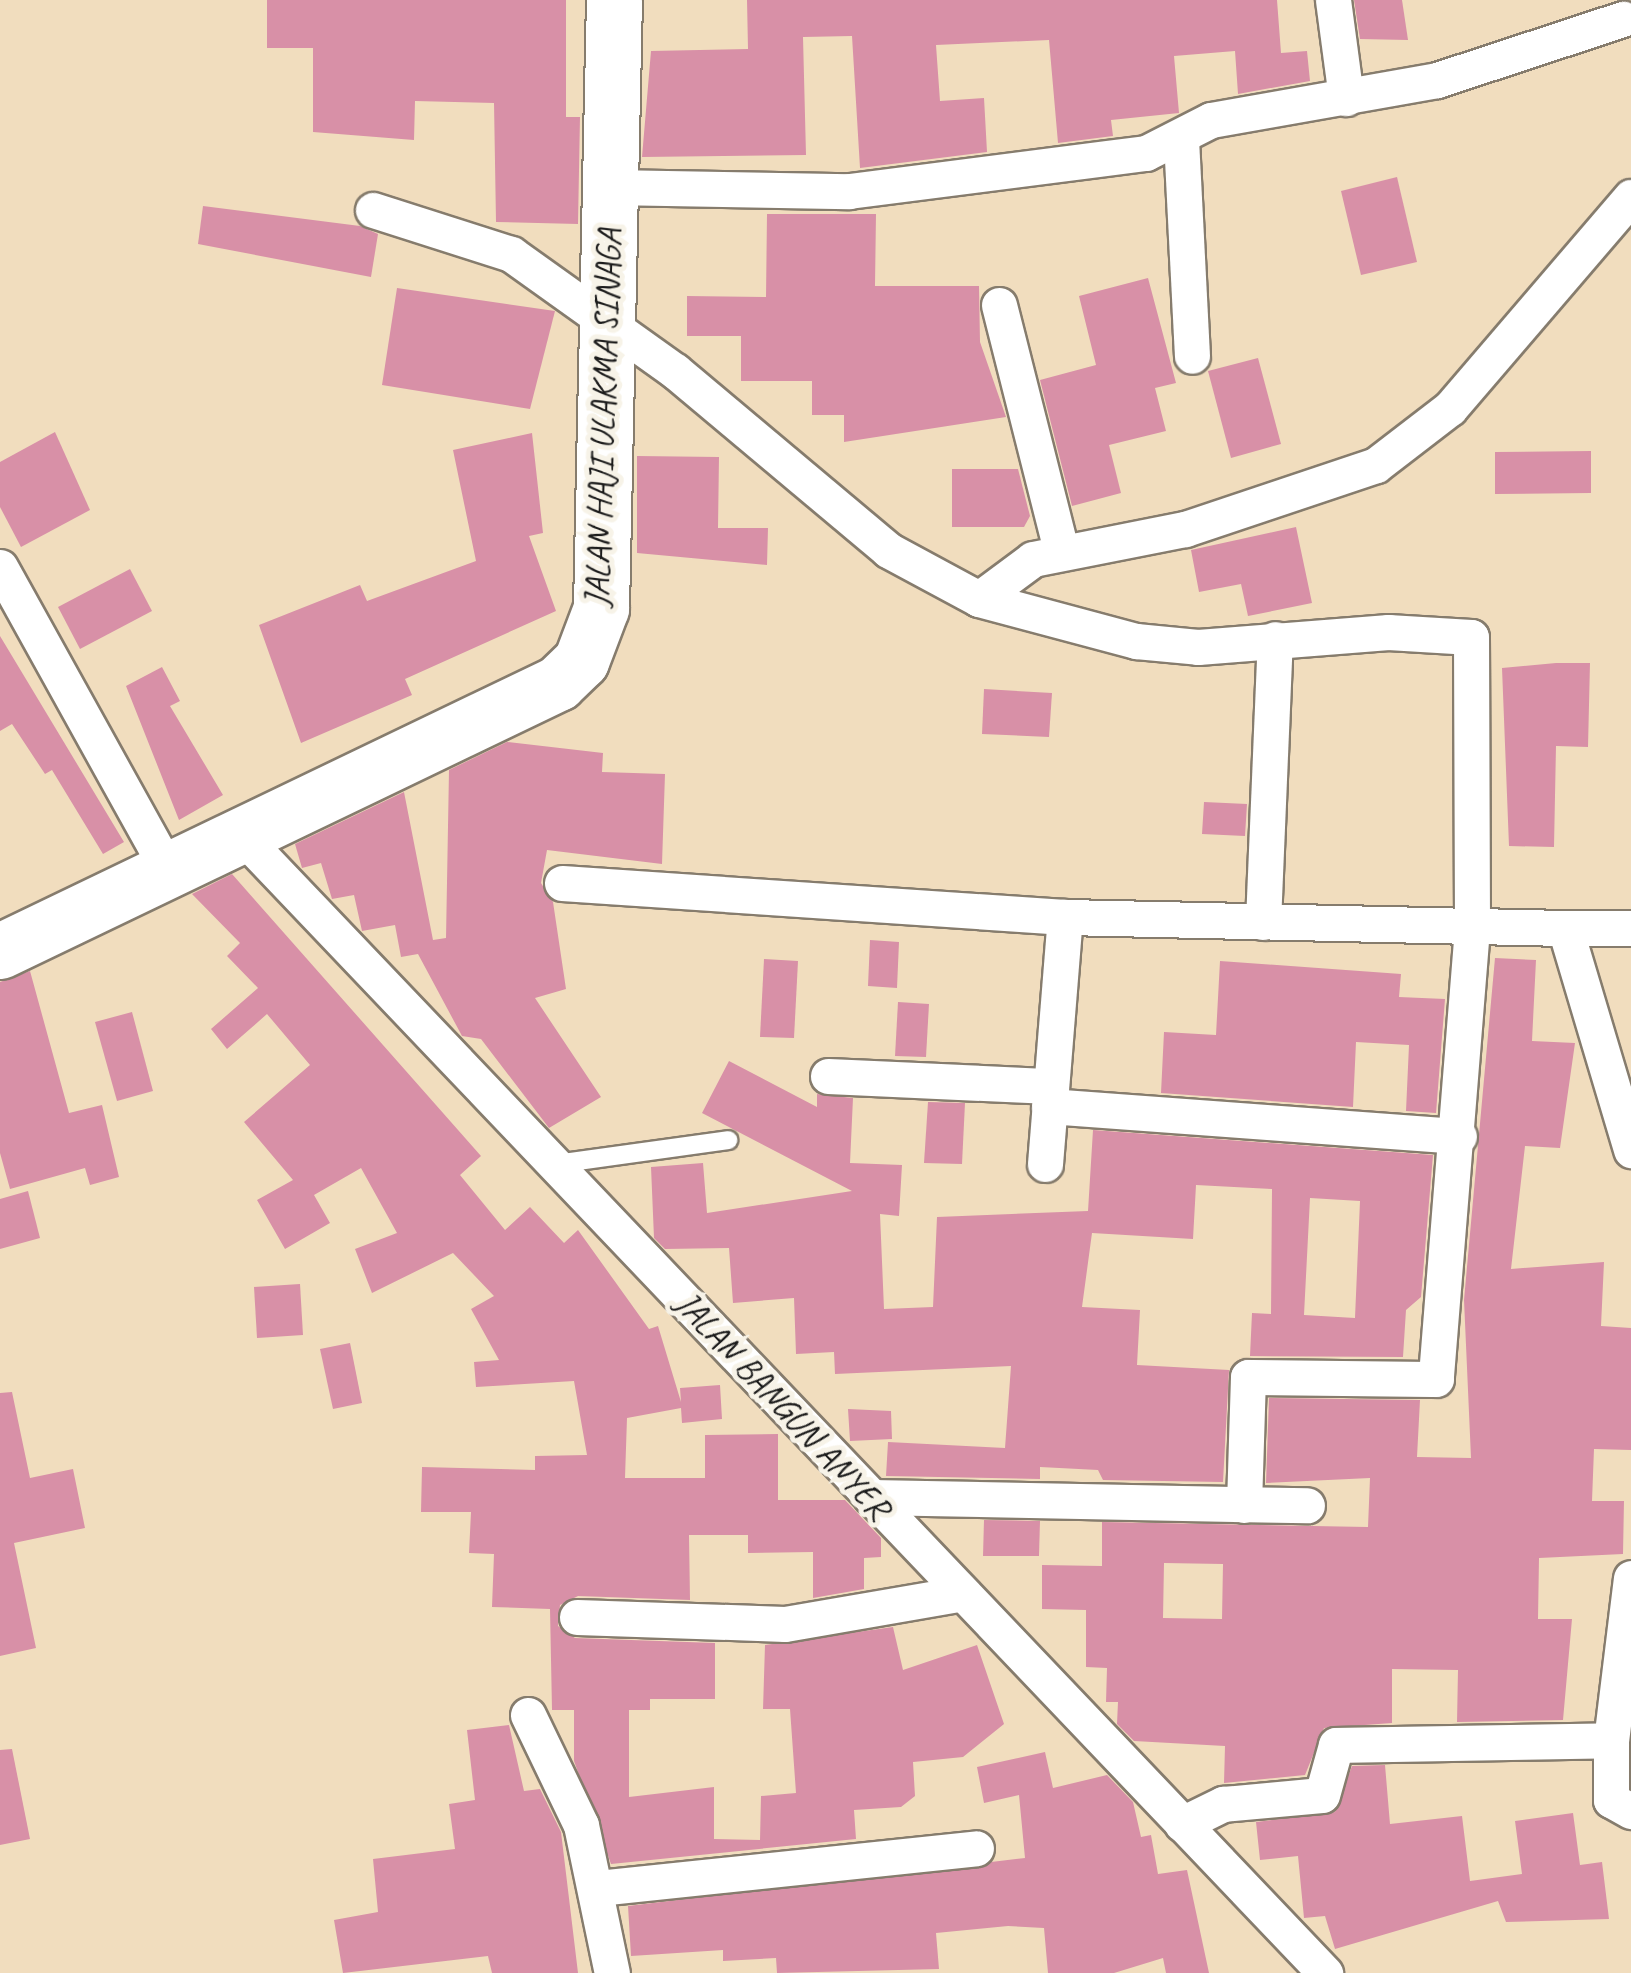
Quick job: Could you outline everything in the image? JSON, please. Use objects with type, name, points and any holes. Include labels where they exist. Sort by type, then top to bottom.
[{"type":"main road","name":"JALAN HAJI ULAKMA SINAGA","points":[[0,951],[558,683],[580,661],[601,608],[614,0]]},
{"type":"street","points":[[1333,0],[1346,98]]},
{"type":"street","points":[[610,187],[735,193],[943,184],[1146,153],[1181,139],[1211,120],[1436,80],[1623,19]]},
{"type":"street","points":[[1181,139],[1192,356]]},
{"type":"street","points":[[979,599],[1032,559],[1249,511],[1405,446],[1450,408],[1631,198]]},
{"type":"street","points":[[373,210],[490,243],[606,319],[888,550],[979,599],[1136,640],[1472,637],[1472,928],[1459,1136],[1436,1380],[1248,1377],[1244,1505]]},
{"type":"street","points":[[999,305],[1061,550]]},
{"type":"street","points":[[0,566],[168,870]]},
{"type":"street","points":[[1264,922],[1274,638]]},
{"type":"street","name":"JALAN BANGUN ANYER","points":[[241,835],[959,1594],[1326,1973]]},
{"type":"street","points":[[562,884],[1065,918],[1631,928]]},
{"type":"street","points":[[1045,1164],[1065,918]]},
{"type":"street","points":[[1564,928],[1631,1150]]},
{"type":"street","points":[[828,1076],[1459,1136]]},
{"type":"street","points":[[871,1497],[1307,1504]]},
{"type":"street","points":[[1631,1578],[1611,1740],[1611,1800],[1631,1811]]},
{"type":"street","points":[[577,1617],[785,1624],[959,1594]]},
{"type":"street","points":[[528,1715],[581,1824],[598,1888],[612,1973]]},
{"type":"street","points":[[1182,1824],[1223,1804],[1322,1795],[1336,1745],[1611,1740]]},
{"type":"street","points":[[598,1888],[976,1848]]},
{"type":"lane","points":[[556,1164],[728,1140]]},
{"type":"building","points":[[267,0],[566,0],[566,117],[580,117],[578,224],[496,222],[494,103],[415,101],[414,140],[313,132],[313,48],[267,48]]},
{"type":"building","points":[[747,0],[1277,0],[1281,53],[1307,51],[1310,81],[1238,94],[1235,51],[1174,56],[1179,113],[1111,120],[1113,136],[1058,143],[1049,40],[936,45],[940,101],[984,98],[987,152],[860,168],[852,36],[803,37],[806,155],[642,157],[651,51],[748,49]]},
{"type":"building","points":[[1354,0],[1402,0],[1408,40],[1360,39]]},
{"type":"building","points":[[1397,177],[1417,262],[1361,275],[1341,191]]},
{"type":"building","points":[[203,206],[360,226],[378,234],[371,277],[198,244]]},
{"type":"building","points":[[767,214],[876,214],[875,286],[979,286],[980,342],[1006,417],[844,442],[844,415],[812,415],[812,381],[741,381],[741,336],[687,336],[687,296],[766,297]]},
{"type":"building","points":[[1148,278],[1176,383],[1155,388],[1166,431],[1109,445],[1121,493],[1072,506],[1040,380],[1096,365],[1079,296]]},
{"type":"building","points":[[397,288],[555,311],[530,409],[382,385]]},
{"type":"building","points":[[1258,358],[1281,444],[1231,458],[1208,371]]},
{"type":"building","points":[[55,432],[90,510],[21,547],[0,507],[0,462]]},
{"type":"building","points":[[532,433],[543,533],[529,536],[556,611],[405,679],[412,695],[301,743],[259,625],[360,585],[367,601],[476,561],[453,450]]},
{"type":"building","points":[[1591,451],[1591,493],[1495,494],[1495,452]]},
{"type":"building","points":[[637,456],[719,457],[718,528],[768,528],[767,565],[637,553]]},
{"type":"building","points":[[952,469],[1018,469],[1030,516],[1024,527],[952,527]]},
{"type":"building","points":[[1296,527],[1312,603],[1248,616],[1241,584],[1199,592],[1191,550]]},
{"type":"building","points":[[130,569],[152,611],[80,649],[58,607]]},
{"type":"building","points":[[0,636],[124,842],[103,854],[52,770],[45,774],[12,724],[0,731]]},
{"type":"building","points":[[1590,663],[1588,747],[1556,746],[1554,847],[1509,846],[1502,668]]},
{"type":"building","points":[[162,667],[180,701],[170,706],[223,795],[179,820],[126,686]]},
{"type":"building","points":[[984,689],[1052,693],[1049,737],[982,734]]},
{"type":"building","points":[[507,742],[603,753],[602,772],[665,774],[662,864],[547,850],[541,883],[553,902],[566,989],[535,998],[601,1097],[549,1128],[481,1039],[462,1036],[418,954],[401,957],[395,925],[362,931],[354,895],[332,899],[321,863],[302,868],[295,844],[404,792],[433,940],[446,938],[449,770]]},
{"type":"building","points":[[1204,802],[1247,804],[1245,836],[1202,834]]},
{"type":"building","points":[[232,874],[481,1156],[460,1175],[505,1230],[530,1207],[564,1243],[578,1230],[649,1329],[658,1326],[681,1402],[680,1388],[720,1385],[722,1419],[682,1423],[681,1408],[627,1418],[625,1478],[705,1478],[705,1435],[778,1434],[778,1500],[845,1500],[881,1538],[881,1557],[864,1558],[864,1589],[813,1598],[813,1552],[748,1553],[748,1535],[689,1535],[690,1600],[578,1596],[560,1605],[558,1626],[575,1638],[715,1643],[715,1699],[650,1699],[650,1710],[629,1710],[629,1797],[714,1787],[714,1839],[760,1840],[761,1796],[796,1793],[790,1709],[763,1709],[765,1645],[893,1627],[903,1670],[977,1645],[1004,1724],[963,1757],[913,1762],[915,1796],[901,1807],[854,1810],[856,1839],[611,1864],[574,1761],[574,1710],[552,1710],[550,1609],[492,1607],[494,1554],[469,1553],[471,1512],[421,1512],[422,1467],[535,1470],[535,1456],[587,1455],[574,1381],[476,1387],[474,1362],[499,1360],[471,1309],[494,1296],[453,1253],[372,1293],[355,1249],[397,1233],[361,1168],[314,1195],[330,1223],[285,1249],[257,1200],[293,1180],[244,1122],[310,1065],[267,1014],[227,1049],[211,1029],[258,988],[227,956],[240,943],[192,894]]},
{"type":"building","points":[[870,940],[899,942],[897,988],[868,986]]},
{"type":"building","points":[[1495,958],[1536,960],[1532,1041],[1575,1043],[1560,1148],[1525,1146],[1511,1269],[1604,1262],[1601,1326],[1631,1328],[1631,1450],[1594,1449],[1592,1501],[1624,1501],[1623,1554],[1539,1558],[1538,1619],[1572,1619],[1563,1720],[1457,1722],[1458,1670],[1392,1669],[1392,1723],[1324,1728],[1305,1775],[1224,1783],[1225,1746],[1134,1741],[1117,1724],[1118,1702],[1106,1702],[1107,1668],[1086,1667],[1086,1610],[1042,1609],[1042,1565],[1102,1566],[1102,1522],[1368,1527],[1370,1478],[1266,1483],[1269,1398],[1420,1400],[1417,1457],[1471,1458],[1464,1300]],"holes":[[[1164,1563],[1223,1564],[1222,1619],[1163,1618]]]},
{"type":"building","points":[[764,959],[798,961],[794,1038],[760,1037]]},
{"type":"building","points":[[1220,961],[1401,974],[1399,997],[1445,999],[1436,1113],[1406,1111],[1409,1045],[1356,1042],[1353,1107],[1161,1093],[1164,1032],[1216,1035]]},
{"type":"building","points":[[30,971],[69,1113],[102,1105],[119,1177],[90,1185],[85,1168],[10,1189],[0,1153],[0,982]]},
{"type":"building","points":[[898,1002],[929,1004],[926,1057],[895,1056]]},
{"type":"building","points":[[132,1012],[153,1091],[117,1101],[95,1022]]},
{"type":"building","points":[[729,1061],[817,1107],[817,1094],[853,1098],[850,1163],[902,1165],[899,1216],[880,1214],[884,1309],[933,1307],[937,1217],[1088,1211],[1093,1130],[1433,1155],[1421,1297],[1406,1310],[1403,1357],[1250,1356],[1252,1313],[1271,1314],[1272,1189],[1196,1185],[1193,1239],[1092,1233],[1082,1307],[1140,1310],[1137,1365],[1229,1370],[1223,1482],[1103,1480],[1098,1470],[1040,1467],[1040,1479],[886,1476],[888,1442],[1005,1448],[1011,1366],[835,1374],[834,1352],[796,1354],[794,1298],[733,1303],[729,1248],[665,1249],[654,1238],[651,1167],[703,1163],[707,1213],[852,1191],[702,1113]],"holes":[[[1310,1198],[1360,1201],[1355,1318],[1304,1315]]]},
{"type":"building","points":[[928,1102],[965,1103],[962,1164],[924,1163]]},
{"type":"building","points":[[28,1191],[40,1238],[0,1249],[0,1199]]},
{"type":"building","points":[[300,1284],[303,1335],[257,1338],[254,1287]]},
{"type":"building","points":[[350,1343],[362,1403],[333,1409],[320,1349]]},
{"type":"building","points":[[12,1392],[30,1478],[73,1469],[85,1528],[14,1543],[36,1648],[0,1656],[0,1393]]},
{"type":"building","points":[[848,1409],[891,1411],[892,1439],[850,1441]]},
{"type":"building","points":[[984,1520],[1040,1521],[1039,1556],[983,1556]]},
{"type":"building","points":[[509,1725],[524,1791],[540,1789],[561,1832],[578,1973],[492,1973],[488,1956],[343,1973],[334,1920],[378,1912],[373,1859],[455,1849],[449,1804],[475,1800],[467,1730]]},
{"type":"building","points":[[12,1749],[30,1839],[0,1845],[0,1750]]},
{"type":"building","points":[[1045,1752],[1053,1788],[1107,1775],[1133,1802],[1141,1837],[1151,1835],[1158,1874],[1187,1870],[1209,1973],[1166,1973],[1163,1958],[1114,1973],[1048,1973],[1044,1928],[1008,1926],[936,1933],[939,1969],[777,1973],[776,1958],[723,1961],[723,1950],[631,1956],[628,1906],[1025,1858],[1019,1795],[984,1803],[977,1767]]},
{"type":"building","points":[[1385,1765],[1390,1824],[1462,1816],[1470,1881],[1522,1874],[1515,1821],[1573,1813],[1580,1865],[1602,1862],[1609,1919],[1506,1922],[1498,1901],[1335,1949],[1325,1916],[1304,1918],[1298,1856],[1260,1860],[1256,1822],[1335,1812],[1352,1766]]}]
